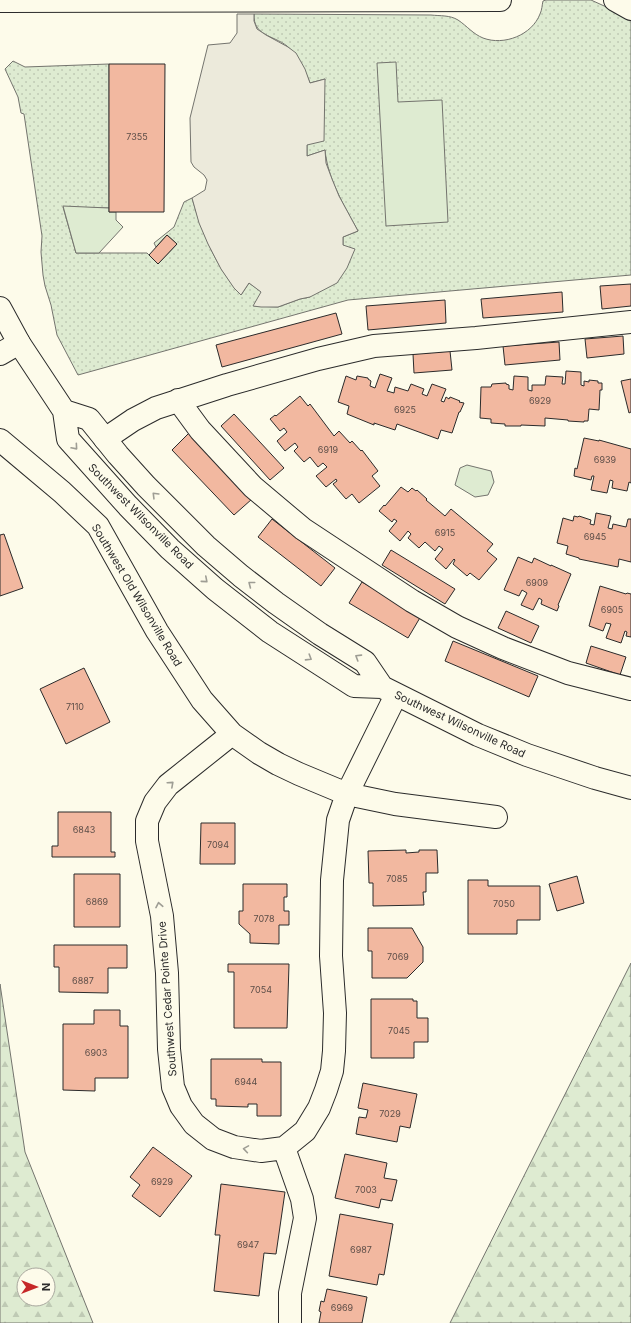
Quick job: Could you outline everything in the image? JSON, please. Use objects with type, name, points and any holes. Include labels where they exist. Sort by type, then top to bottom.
[{"type":"street","points":[[0,1],[500,0]]},
{"type":"street","points":[[615,0],[631,8]]},
{"type":"street","name":"Southwest Wilsonville Road","points":[[0,308],[19,343],[64,411],[68,439],[128,506],[170,549],[204,579],[270,632],[354,686],[389,691],[478,735],[527,755],[595,778],[631,788]]},
{"type":"street","points":[[105,440],[139,417],[156,408],[178,400],[318,359],[374,346],[476,338],[631,322]]},
{"type":"street","points":[[0,354],[19,343]]},
{"type":"street","points":[[178,400],[200,430],[259,492],[303,529],[412,601],[457,627],[503,648],[568,673],[631,689]]},
{"type":"street","name":"Southwest Wilsonville Road","points":[[64,411],[89,419],[105,440],[146,486],[206,546],[276,603],[320,634],[365,662],[389,691]]},
{"type":"street","name":"Southwest Old Wilsonville Road","points":[[0,440],[62,492],[98,526],[157,631],[202,700],[232,734],[278,764],[347,794],[396,804],[496,817]]},
{"type":"street","points":[[290,1323],[290,1293],[305,1218],[302,1199],[284,1148],[306,1131],[319,1108],[332,1071],[335,1013],[332,956],[332,880],[338,820],[389,691]]},
{"type":"street","name":"Southwest Cedar Pointe Drive","points":[[232,734],[168,785],[155,802],[147,821],[147,841],[162,923],[167,973],[169,1049],[173,1087],[181,1106],[194,1124],[213,1139],[234,1147],[261,1151],[284,1148]]},
{"type":"green space","points":[[591,0],[613,10],[631,21],[631,275],[348,300],[78,375],[57,335],[51,305],[45,286],[41,252],[42,236],[24,114],[21,113],[18,97],[5,69],[13,61],[25,67],[109,64],[109,208],[63,207],[76,253],[147,253],[158,264],[177,244],[167,235],[156,247],[154,243],[174,227],[184,202],[192,198],[205,237],[217,261],[232,284],[241,295],[249,283],[262,292],[254,306],[278,307],[310,297],[354,249],[343,246],[343,237],[358,231],[333,182],[329,172],[325,150],[307,156],[307,145],[325,79],[310,83],[298,58],[291,49],[282,42],[260,31],[257,27],[254,14],[445,16],[458,20],[483,38],[500,41],[516,37],[531,28],[540,14],[543,1]]},
{"type":"green space","points":[[396,62],[398,102],[442,100],[448,222],[386,226],[377,63]]},
{"type":"green space","points":[[63,206],[109,208],[109,212],[116,212],[116,220],[123,227],[99,253],[76,253]]},
{"type":"green space","points":[[467,465],[491,471],[494,482],[488,495],[475,497],[455,485],[460,468]]},
{"type":"green space","points":[[631,963],[631,1323],[450,1323]]},
{"type":"green space","points":[[0,984],[25,1152],[93,1323],[0,1323]]},
{"type":"shaded area","points":[[237,14],[254,14],[254,21],[257,29],[296,53],[305,69],[310,83],[325,79],[324,141],[307,145],[307,156],[325,150],[326,163],[332,179],[339,196],[358,231],[343,237],[343,245],[355,249],[347,268],[337,283],[310,297],[278,307],[253,306],[261,292],[249,283],[241,295],[234,288],[221,269],[208,244],[199,223],[192,198],[205,190],[207,180],[191,162],[190,118],[208,45],[230,43],[237,33]]},
{"type":"building","points":[[109,64],[165,64],[164,212],[109,212]]},
{"type":"building","points":[[167,235],[177,244],[158,264],[149,255]]},
{"type":"building","points":[[631,284],[631,306],[602,309],[600,286]]},
{"type":"building","points":[[562,292],[563,312],[483,318],[481,299]]},
{"type":"building","points":[[445,300],[446,323],[368,330],[366,306]]},
{"type":"building","points":[[336,313],[342,334],[222,367],[216,345]]},
{"type":"building","points":[[623,336],[624,354],[587,358],[585,339]]},
{"type":"building","points":[[559,342],[560,360],[505,365],[503,346]]},
{"type":"building","points":[[450,351],[452,370],[414,373],[413,354]]},
{"type":"building","points":[[566,371],[581,372],[581,385],[584,386],[584,381],[589,382],[589,380],[602,383],[602,390],[600,390],[599,410],[589,409],[588,421],[568,421],[545,418],[545,426],[505,426],[505,424],[491,423],[491,419],[480,418],[481,387],[491,387],[492,384],[506,383],[509,385],[509,389],[513,390],[514,376],[528,377],[528,390],[532,391],[532,385],[545,385],[546,376],[563,377],[562,384],[565,384]]},
{"type":"building","points":[[380,374],[392,378],[387,391],[394,393],[395,387],[408,391],[411,384],[424,389],[422,394],[427,396],[432,384],[446,389],[441,401],[444,402],[446,397],[449,399],[450,397],[464,403],[459,412],[452,433],[441,430],[438,439],[397,424],[395,430],[374,423],[374,425],[347,414],[349,406],[338,402],[346,376],[356,380],[357,376],[368,378],[371,381],[370,386],[375,388]]},
{"type":"building","points":[[631,379],[631,412],[629,413],[621,381]]},
{"type":"building","points":[[300,396],[308,406],[310,404],[334,436],[339,431],[350,443],[352,441],[361,451],[362,450],[378,471],[372,476],[380,486],[359,503],[352,494],[346,499],[333,484],[337,481],[336,479],[326,487],[316,476],[327,467],[323,463],[318,467],[310,457],[304,462],[294,451],[298,447],[295,443],[285,451],[277,441],[287,432],[284,428],[280,431],[270,419],[275,415],[276,416]]},
{"type":"building","points":[[234,414],[284,468],[270,480],[221,426]]},
{"type":"building","points":[[189,433],[252,499],[234,515],[172,450]]},
{"type":"building","points":[[584,438],[599,440],[631,449],[631,483],[629,482],[627,491],[612,488],[613,481],[610,480],[607,493],[591,490],[594,476],[592,476],[591,480],[574,476]]},
{"type":"building","points":[[401,487],[408,492],[412,488],[416,491],[417,490],[427,499],[426,500],[445,516],[451,509],[493,544],[487,551],[497,559],[479,580],[470,573],[467,576],[453,564],[454,559],[446,569],[435,559],[443,549],[439,546],[435,551],[425,542],[419,548],[408,538],[411,534],[408,531],[400,541],[389,531],[397,521],[394,519],[392,522],[379,511]]},
{"type":"building","points":[[596,513],[611,516],[608,528],[612,529],[613,524],[626,527],[628,519],[631,519],[631,562],[619,559],[618,567],[579,559],[566,554],[568,546],[557,543],[563,518],[573,521],[574,516],[579,516],[591,520],[590,524],[594,525]]},
{"type":"building","points":[[272,519],[335,568],[321,586],[258,537]]},
{"type":"building","points":[[4,534],[23,588],[0,596],[0,535]]},
{"type":"building","points":[[391,550],[455,589],[445,604],[382,565]]},
{"type":"building","points":[[518,557],[532,563],[534,558],[571,574],[557,611],[541,604],[542,600],[539,598],[533,610],[521,605],[527,593],[522,590],[519,596],[504,590]]},
{"type":"building","points":[[362,582],[421,616],[408,638],[349,603]]},
{"type":"building","points":[[600,586],[626,594],[631,594],[631,637],[626,636],[627,632],[625,631],[621,643],[606,638],[611,624],[606,623],[603,631],[589,626]]},
{"type":"building","points":[[506,611],[539,626],[531,643],[498,628]]},
{"type":"building","points":[[453,641],[538,676],[529,697],[445,661]]},
{"type":"building","points":[[591,646],[626,657],[620,675],[586,663]]},
{"type":"building","points":[[84,668],[110,722],[66,744],[40,689]]},
{"type":"building","points":[[58,812],[111,812],[111,852],[115,852],[115,857],[52,857],[52,846],[58,846]]},
{"type":"building","points":[[201,823],[235,823],[235,864],[200,864]]},
{"type":"building","points":[[406,850],[406,853],[419,852],[419,850],[437,850],[438,873],[426,873],[426,892],[423,892],[424,905],[373,906],[373,883],[369,883],[368,851]]},
{"type":"building","points":[[74,874],[120,874],[120,927],[74,927]]},
{"type":"building","points":[[577,876],[584,903],[557,911],[549,884]]},
{"type":"building","points":[[468,880],[488,880],[488,886],[540,886],[540,920],[517,920],[517,934],[468,934]]},
{"type":"building","points":[[243,884],[287,884],[287,897],[284,897],[284,911],[289,911],[289,925],[279,925],[279,944],[250,943],[250,934],[239,924],[239,911],[243,911]]},
{"type":"building","points":[[368,928],[412,928],[423,947],[423,962],[407,978],[372,978],[372,951],[368,951]]},
{"type":"building","points":[[54,945],[127,945],[127,968],[108,968],[108,993],[59,992],[59,967],[54,967]]},
{"type":"building","points":[[228,964],[289,964],[287,1028],[234,1028],[234,972],[228,972]]},
{"type":"building","points":[[371,999],[413,999],[413,1001],[417,1001],[417,1018],[428,1018],[428,1042],[414,1042],[414,1058],[371,1058]]},
{"type":"building","points":[[94,1010],[120,1010],[120,1026],[128,1026],[128,1078],[95,1078],[95,1091],[63,1090],[63,1024],[94,1024]]},
{"type":"building","points":[[211,1059],[262,1059],[262,1062],[281,1062],[281,1116],[257,1116],[257,1104],[248,1104],[248,1107],[216,1106],[216,1099],[211,1099]]},
{"type":"building","points":[[363,1083],[417,1094],[410,1128],[400,1126],[397,1142],[356,1134],[359,1117],[366,1118],[368,1110],[358,1108]]},
{"type":"building","points":[[153,1147],[192,1176],[160,1217],[132,1196],[140,1185],[130,1177]]},
{"type":"building","points":[[345,1154],[387,1163],[384,1178],[397,1180],[392,1201],[381,1199],[379,1208],[335,1198]]},
{"type":"building","points":[[221,1184],[285,1192],[276,1254],[264,1253],[259,1296],[214,1291],[220,1235],[215,1235]]},
{"type":"building","points":[[340,1214],[393,1224],[384,1275],[379,1274],[377,1285],[329,1276]]},
{"type":"building","points":[[327,1289],[367,1297],[362,1323],[319,1323],[321,1301],[324,1302]]}]
